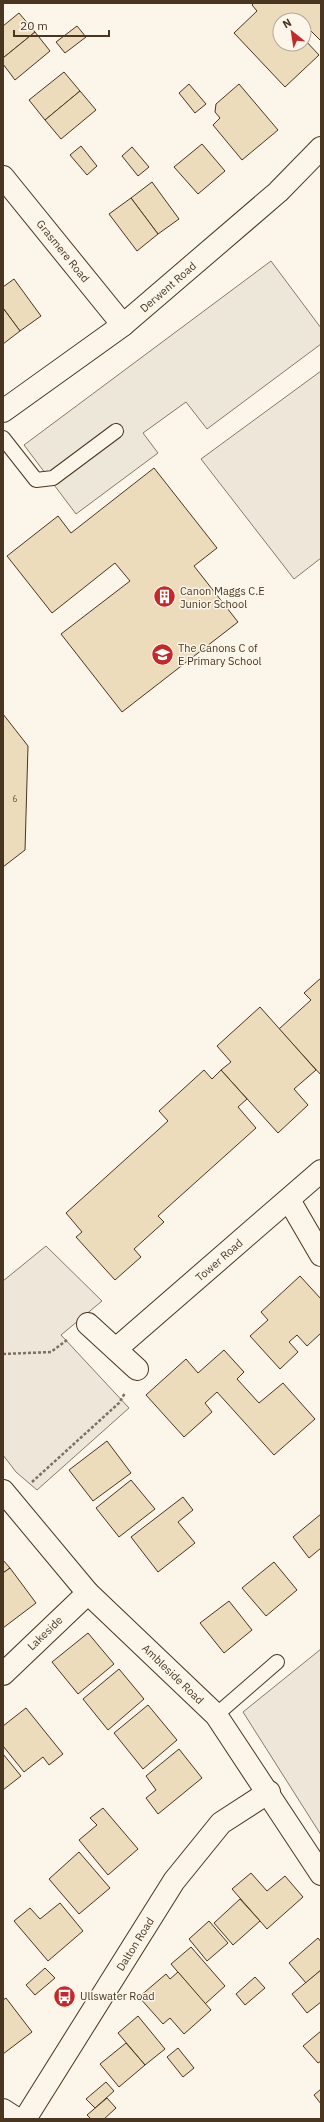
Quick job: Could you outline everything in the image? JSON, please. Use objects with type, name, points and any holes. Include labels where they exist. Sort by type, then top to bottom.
[{"type":"street","name":"Derwent Road","points":[[3,411],[123,325],[278,192],[321,148]]},
{"type":"street","name":"Grasmere Road","points":[[3,177],[123,325]]},
{"type":"street","name":"Tower Road","points":[[116,1349],[321,1171]]},
{"type":"street","points":[[289,1200],[321,1255]]},
{"type":"street","points":[[88,1324],[137,1369]]},
{"type":"street","name":"Ambleside Road","points":[[7,1496],[88,1592],[216,1715],[321,1874]]},
{"type":"street","name":"Lakeside","points":[[3,1674],[88,1592]]},
{"type":"street","name":"Dalton Road","points":[[25,2119],[174,1881],[221,1823],[268,1792]]},
{"type":"street","points":[[3,2110],[17,2119]]},
{"type":"lane","points":[[3,438],[36,480],[53,478],[116,431]]},
{"type":"lane","points":[[216,1715],[277,1662]]},
{"type":"path","points":[[3,1354],[51,1352],[88,1324]]},
{"type":"path","points":[[7,1496],[119,1403],[137,1369]]},
{"type":"shaded area","points":[[271,261],[321,328],[321,344],[207,429],[186,402],[143,433],[158,453],[76,514],[24,445]]},
{"type":"shaded area","points":[[321,371],[321,558],[294,579],[201,459]]},
{"type":"shaded area","points":[[46,1246],[102,1301],[61,1335],[129,1408],[37,1490],[16,1472],[3,1455],[3,1281]]},
{"type":"shaded area","points":[[321,1649],[321,1835],[243,1712]]},
{"type":"building","points":[[254,3],[321,3],[321,41],[312,32],[312,12],[272,12],[272,52],[312,52],[312,48],[319,55],[285,87],[234,33],[257,11],[252,5]]},
{"type":"building","points":[[19,13],[35,32],[3,58],[3,26]]},
{"type":"building","points":[[77,26],[86,37],[65,53],[56,42]]},
{"type":"building","points":[[35,32],[50,51],[15,80],[3,64],[3,58]]},
{"type":"building","points":[[64,72],[80,91],[45,120],[29,100]]},
{"type":"building","points":[[189,84],[206,104],[195,113],[179,93]]},
{"type":"building","points":[[239,84],[278,130],[242,160],[213,125],[220,118],[215,112],[216,104]]},
{"type":"building","points":[[80,91],[96,110],[61,139],[45,120]]},
{"type":"building","points":[[202,144],[225,171],[198,194],[174,167]]},
{"type":"building","points":[[81,146],[97,166],[87,175],[70,155]]},
{"type":"building","points":[[132,147],[149,167],[138,176],[122,156]]},
{"type":"building","points":[[152,182],[179,219],[158,234],[131,198]]},
{"type":"building","points":[[131,198],[158,234],[137,251],[109,214]]},
{"type":"building","points":[[14,279],[41,316],[20,331],[3,308],[3,287]]},
{"type":"building","points":[[3,308],[20,331],[3,344]]},
{"type":"building","name":"Canon Maggs C.E Junior School","points":[[154,468],[217,548],[194,566],[238,622],[122,712],[61,634],[130,581],[115,563],[52,613],[7,556],[58,516],[71,533]]},
{"type":"building","points":[[3,714],[28,746],[25,850],[3,867]]},
{"type":"building","points":[[321,978],[321,1075],[279,1029],[311,1000],[304,993]]},
{"type":"building","points":[[260,1007],[316,1070],[294,1089],[308,1105],[278,1133],[221,1070],[231,1062],[217,1046]]},
{"type":"building","points":[[204,1070],[212,1079],[221,1070],[247,1099],[238,1107],[256,1128],[158,1216],[164,1222],[134,1249],[141,1257],[115,1280],[76,1237],[82,1232],[66,1213],[168,1121],[159,1111]]},
{"type":"building","points":[[300,1276],[321,1299],[321,1333],[307,1346],[297,1335],[289,1342],[298,1352],[280,1369],[250,1336],[268,1320],[261,1312]]},
{"type":"building","points":[[224,1350],[244,1372],[237,1379],[259,1403],[283,1383],[315,1419],[274,1455],[217,1392],[205,1403],[212,1412],[184,1437],[146,1395],[186,1359],[198,1373]]},
{"type":"building","points":[[107,1441],[131,1473],[93,1501],[69,1470]]},
{"type":"building","points":[[131,1480],[155,1509],[119,1537],[96,1508]]},
{"type":"building","points":[[183,1497],[193,1510],[178,1522],[195,1543],[158,1572],[131,1537]]},
{"type":"building","points":[[321,1514],[321,1548],[309,1558],[293,1537]]},
{"type":"building","points":[[3,1560],[10,1568],[3,1573]]},
{"type":"building","points":[[274,1562],[297,1590],[266,1616],[242,1588]]},
{"type":"building","points":[[10,1568],[36,1603],[3,1628],[3,1573]]},
{"type":"building","points":[[229,1601],[252,1630],[224,1653],[200,1623]]},
{"type":"building","points":[[88,1633],[114,1664],[78,1694],[52,1662]]},
{"type":"building","points":[[119,1669],[144,1699],[108,1730],[83,1699]]},
{"type":"building","points":[[148,1705],[177,1740],[143,1769],[114,1733]]},
{"type":"building","points":[[26,1708],[63,1754],[49,1765],[43,1757],[24,1772],[3,1746],[3,1726]]},
{"type":"building","points":[[179,1749],[202,1778],[158,1814],[146,1798],[156,1790],[146,1776]]},
{"type":"building","points":[[3,1754],[21,1776],[3,1790]]},
{"type":"building","points":[[103,1808],[138,1849],[108,1875],[79,1840],[97,1825],[90,1818]]},
{"type":"building","points":[[79,1852],[110,1888],[79,1914],[49,1879]]},
{"type":"building","points":[[251,1873],[267,1891],[285,1876],[303,1897],[267,1929],[232,1889]]},
{"type":"building","points":[[240,1899],[260,1921],[233,1945],[214,1923]]},
{"type":"building","points":[[60,1903],[83,1931],[48,1961],[14,1921],[30,1908],[40,1919]]},
{"type":"building","points":[[209,1921],[228,1943],[207,1961],[189,1939]]},
{"type":"building","points":[[318,1938],[321,1942],[321,1970],[306,1983],[289,1963]]},
{"type":"building","points":[[191,1947],[225,1986],[205,2004],[171,1964]]},
{"type":"building","points":[[45,1968],[55,1978],[35,1995],[26,1985]]},
{"type":"building","points":[[321,1970],[321,2002],[307,2013],[292,1994]]},
{"type":"building","points":[[178,1972],[211,2010],[184,2034],[170,2018],[163,2024],[139,1997],[166,1974],[170,1979]]},
{"type":"building","points":[[255,1977],[265,1988],[245,2005],[236,1994]]},
{"type":"building","points":[[6,1998],[32,2032],[3,2054],[3,2000]]},
{"type":"building","points":[[138,2016],[165,2049],[145,2065],[118,2033]]},
{"type":"building","points":[[321,2031],[321,2061],[318,2063],[303,2046]]},
{"type":"building","points":[[126,2043],[145,2065],[119,2087],[100,2064]]},
{"type":"building","points":[[178,2048],[194,2068],[183,2077],[167,2057]]},
{"type":"building","points":[[106,2082],[114,2091],[95,2108],[86,2099]]},
{"type":"building","points":[[321,2089],[321,2104],[314,2095]]},
{"type":"building","points":[[107,2098],[116,2108],[104,2119],[91,2119],[87,2115]]},
{"type":"place","name":"Canon Maggs C.E Junior School","points":[[164,597]]},
{"type":"place","name":"The Canons C of E Primary School","points":[[162,654]]},
{"type":"place","name":"Ullswater Road","points":[[64,1996]]}]
